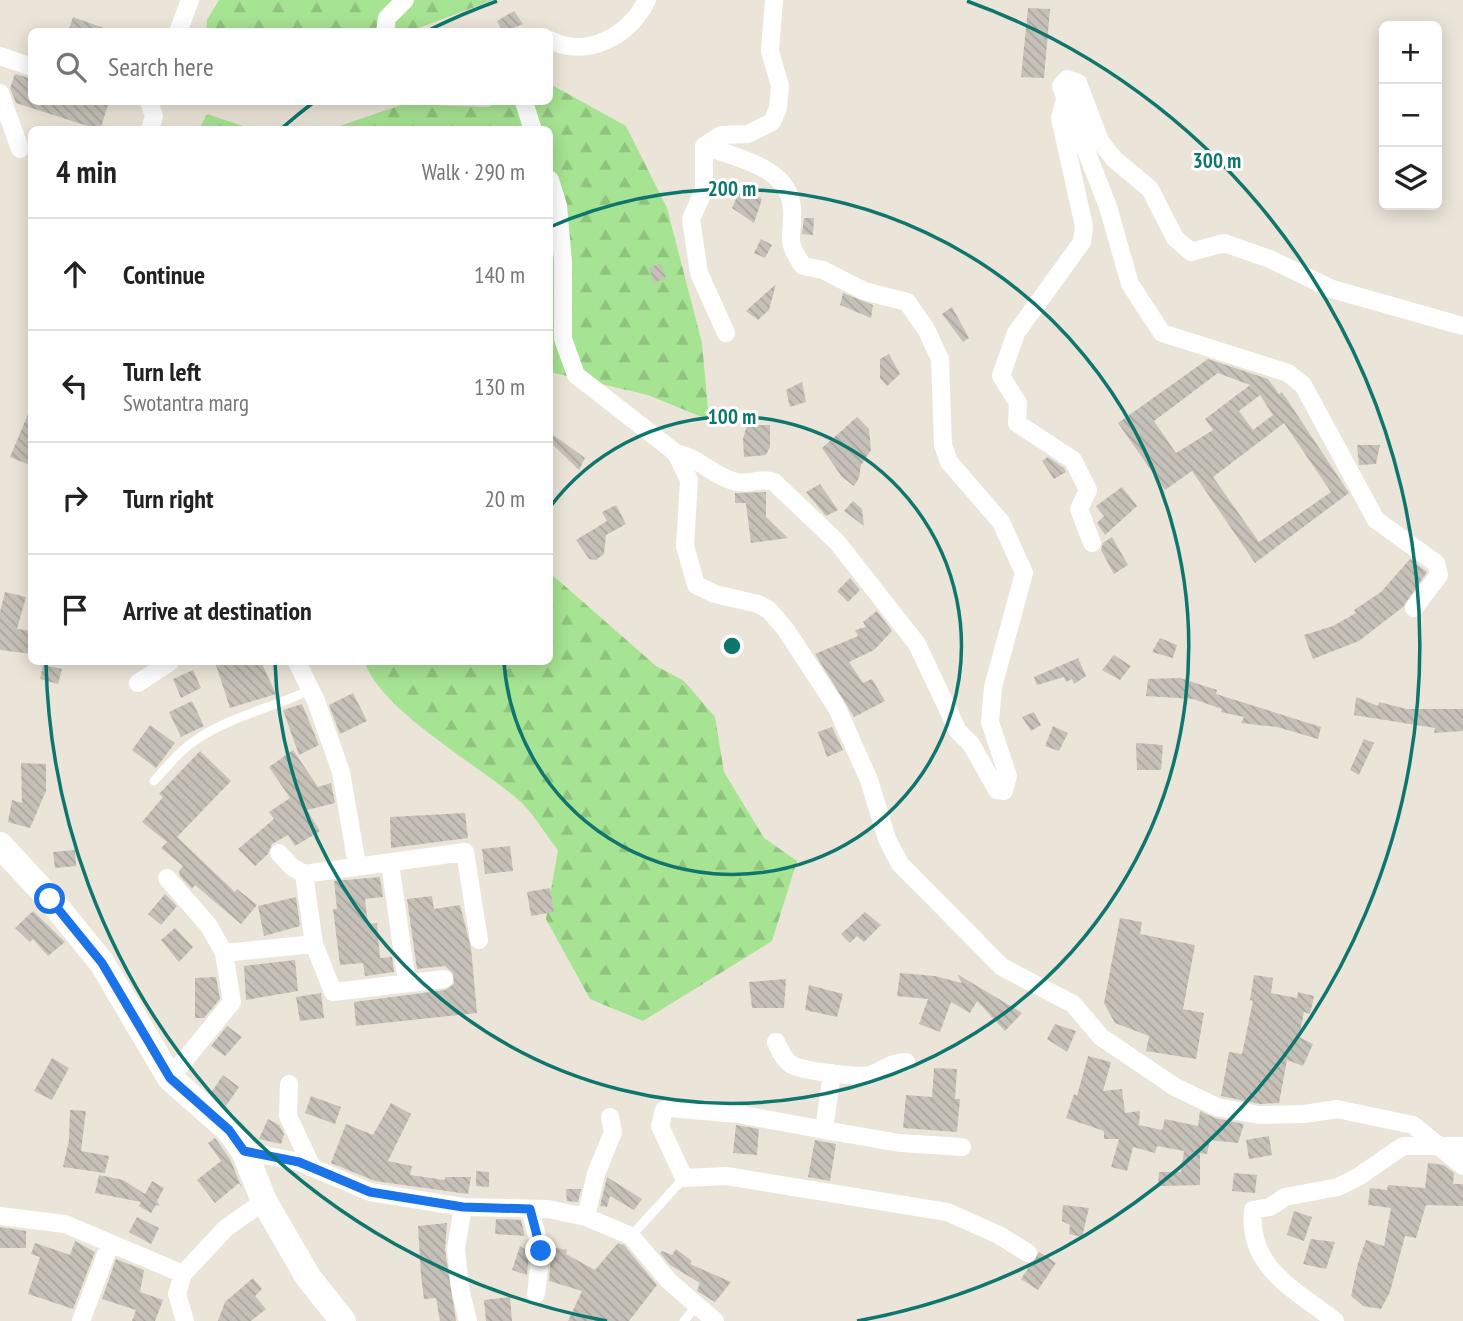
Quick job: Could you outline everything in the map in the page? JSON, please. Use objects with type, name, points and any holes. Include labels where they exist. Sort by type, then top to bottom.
[{"type":"main road","points":[[0,845],[50,899],[102,963],[170,1078],[229,1130],[244,1151],[264,1201],[308,1278],[343,1321]]},
{"type":"street","points":[[180,28],[190,0]]},
{"type":"street","points":[[386,28],[387,18],[405,0]]},
{"type":"street","points":[[553,42],[567,49],[599,43],[624,32],[636,21],[648,0]]},
{"type":"street","points":[[704,146],[721,135],[748,134],[772,122],[778,108],[780,86],[770,51],[774,0]]},
{"type":"street","points":[[0,56],[28,65]]},
{"type":"street","points":[[1414,608],[1439,575],[1440,569],[1436,563],[1377,520],[1303,385],[1288,373],[1162,333],[1130,285],[1108,207],[1061,86],[1067,79],[1078,83],[1100,141],[1114,159],[1150,189],[1175,238],[1191,252],[1224,243],[1270,259],[1332,289],[1463,326]]},
{"type":"street","points":[[0,93],[20,149]]},
{"type":"street","points":[[1065,100],[1060,118],[1084,226],[1082,242],[1016,333],[1001,376],[1018,403],[1017,423],[1073,460],[1088,490],[1079,509],[1093,542]]},
{"type":"street","points":[[147,105],[153,116],[151,126]]},
{"type":"street","points":[[525,105],[532,126]]},
{"type":"street","points":[[704,146],[704,190],[691,219],[699,273],[726,333]]},
{"type":"street","points":[[553,190],[558,206],[563,262],[563,339],[576,375],[676,453],[695,457],[717,476],[740,483],[765,479],[774,482],[837,542],[917,644],[958,732],[971,744],[997,790],[1004,791],[1008,776],[990,722],[993,687],[1024,573],[1000,522],[949,462],[943,444],[940,359],[926,328],[907,302],[864,291],[823,270],[803,266],[793,251],[789,236],[793,211],[790,196],[779,177],[704,146]]},
{"type":"street","points":[[676,453],[689,481],[685,546],[696,584],[715,594],[758,604],[769,610],[786,630],[837,708],[869,780],[887,839],[900,864],[913,874],[987,954],[1002,967],[1073,1004],[1101,1037],[1175,1087],[1217,1107],[1259,1115],[1296,1115],[1337,1109],[1413,1125],[1463,1166]]},
{"type":"street","points":[[138,683],[165,665]]},
{"type":"street","points":[[298,665],[316,701],[341,772],[357,865]]},
{"type":"street","points":[[279,853],[292,867],[304,874],[465,852],[479,940]]},
{"type":"street","points":[[390,863],[407,984]]},
{"type":"street","points":[[304,874],[314,944],[332,992],[444,979]]},
{"type":"street","points":[[167,878],[209,926],[224,953],[232,1002],[170,1078]]},
{"type":"street","points":[[224,953],[314,944]]},
{"type":"street","points":[[776,1042],[782,1055],[793,1065],[832,1073],[869,1075],[891,1063],[906,1062]]},
{"type":"street","points":[[824,1130],[832,1073]]},
{"type":"street","points":[[289,1084],[288,1116],[312,1167]]},
{"type":"street","points":[[962,1147],[900,1143],[738,1114],[669,1108],[661,1115],[660,1126],[684,1178],[726,1176],[947,1212],[1028,1253]]},
{"type":"street","points":[[586,1217],[596,1174],[613,1132],[610,1117]]},
{"type":"street","points":[[1335,1321],[1274,1275],[1251,1229],[1253,1210],[1270,1207],[1285,1198],[1338,1187],[1359,1177],[1403,1146],[1463,1146]]},
{"type":"street","points":[[244,1151],[312,1167],[370,1192],[463,1207],[530,1209],[586,1217],[631,1236],[669,1281],[698,1303],[715,1321]]},
{"type":"street","points":[[185,1321],[177,1294],[183,1274],[226,1228],[264,1201]]},
{"type":"street","points":[[463,1207],[456,1249],[460,1288],[468,1321]]},
{"type":"street","points":[[530,1209],[541,1251],[536,1294]]},
{"type":"street","points":[[0,1216],[65,1224],[183,1274]]},
{"type":"street","points":[[81,1321],[110,1244]]},
{"type":"lane","points":[[154,781],[188,745],[228,722],[306,692],[316,701]]},
{"type":"lane","points":[[631,1236],[684,1178]]},
{"type":"lane","points":[[684,1321],[698,1303]]},
{"type":"green space","points":[[219,0],[493,0],[419,28],[206,28],[207,20]]},
{"type":"green space","points":[[553,86],[626,126],[667,208],[702,343],[709,420],[648,395],[553,373],[553,126],[340,126],[401,105],[553,105]]},
{"type":"green space","points":[[207,114],[243,126],[201,126]]},
{"type":"green space","points":[[553,576],[656,666],[684,681],[715,717],[724,772],[764,838],[797,861],[772,941],[643,1021],[590,999],[546,919],[558,850],[522,803],[411,718],[374,680],[366,665],[553,665]]},
{"type":"building","points":[[1028,8],[1050,9],[1044,78],[1021,77]]},
{"type":"building","points":[[514,11],[523,24],[513,28],[501,28],[497,21]]},
{"type":"building","points":[[73,17],[103,28],[69,28]]},
{"type":"building","points":[[15,74],[28,78],[28,105],[108,105],[101,126],[88,126],[16,103],[10,88]]},
{"type":"building","points":[[742,186],[762,199],[754,223],[732,208]]},
{"type":"building","points":[[804,218],[814,218],[813,235],[802,234]]},
{"type":"building","points":[[761,239],[772,245],[765,258],[754,253]]},
{"type":"building","points":[[661,264],[666,277],[653,284],[650,267]]},
{"type":"building","points":[[776,284],[769,310],[758,320],[746,311]]},
{"type":"building","points":[[843,293],[873,305],[871,318],[840,305]]},
{"type":"building","points":[[952,307],[969,338],[963,342],[942,314]]},
{"type":"building","points":[[889,354],[900,374],[887,386],[880,378],[880,359]]},
{"type":"building","points":[[1208,359],[1268,379],[1279,394],[1282,392],[1349,493],[1255,563],[1192,471],[1165,490],[1118,423]],"holes":[[[1218,373],[1250,385],[1205,419],[1213,430],[1176,453],[1154,421]],[[1260,395],[1273,415],[1253,430],[1239,411]],[[1284,423],[1331,492],[1259,542],[1213,477]]]},
{"type":"building","points":[[802,382],[806,402],[790,407],[786,390]]},
{"type":"building","points":[[28,414],[28,464],[10,457]]},
{"type":"building","points":[[857,417],[869,429],[871,450],[861,465],[859,478],[854,486],[842,477],[822,448]]},
{"type":"building","points":[[747,425],[770,425],[770,447],[766,455],[744,457],[743,439]]},
{"type":"building","points":[[553,435],[585,458],[579,470],[553,445]]},
{"type":"building","points":[[1357,445],[1380,445],[1376,464],[1359,465]]},
{"type":"building","points":[[1048,457],[1066,472],[1054,479],[1042,461]]},
{"type":"building","points":[[820,484],[838,510],[826,516],[806,492]]},
{"type":"building","points":[[1122,487],[1137,506],[1105,535],[1097,523],[1104,516],[1096,506]]},
{"type":"building","points":[[766,492],[766,517],[788,538],[751,543],[746,503],[735,503],[735,493]]},
{"type":"building","points":[[853,501],[862,509],[864,526],[844,511]]},
{"type":"building","points":[[616,505],[626,524],[606,535],[604,554],[596,560],[589,559],[576,540],[607,521],[602,512]]},
{"type":"building","points":[[1112,537],[1128,565],[1114,574],[1101,550],[1103,543]]},
{"type":"building","points":[[1410,559],[1427,572],[1403,607],[1359,641],[1313,659],[1304,635],[1333,626],[1356,613],[1354,610],[1381,592]]},
{"type":"building","points":[[850,578],[860,590],[848,602],[837,591]]},
{"type":"building","points":[[5,592],[26,597],[17,629],[28,630],[28,654],[0,650],[0,612]]},
{"type":"building","points":[[877,611],[892,631],[874,650],[849,662],[863,683],[872,679],[885,701],[854,717],[815,654],[858,636],[855,630],[866,627],[863,622]]},
{"type":"building","points":[[1160,638],[1177,645],[1173,658],[1152,652]]},
{"type":"building","points":[[1114,655],[1131,666],[1120,680],[1102,670]]},
{"type":"building","points":[[1078,658],[1086,676],[1074,684],[1072,679],[1066,682],[1064,677],[1037,685],[1034,677]]},
{"type":"building","points":[[43,665],[62,669],[58,684],[40,679]]},
{"type":"building","points":[[216,665],[262,665],[276,694],[230,708]]},
{"type":"building","points":[[193,670],[201,688],[181,698],[173,679]]},
{"type":"building","points":[[1180,678],[1217,690],[1216,694],[1321,727],[1318,739],[1277,727],[1241,723],[1244,717],[1221,712],[1222,709],[1193,699],[1146,696],[1148,679]]},
{"type":"building","points":[[353,693],[367,721],[340,734],[329,705]]},
{"type":"building","points":[[1356,697],[1378,706],[1379,702],[1407,709],[1463,709],[1463,731],[1434,733],[1435,728],[1354,715]]},
{"type":"building","points":[[192,701],[204,726],[181,737],[169,712]]},
{"type":"building","points":[[302,704],[319,745],[299,755],[283,710]]},
{"type":"building","points":[[1034,712],[1041,725],[1031,731],[1022,717]]},
{"type":"building","points":[[150,725],[175,743],[156,768],[132,750]]},
{"type":"building","points":[[1053,726],[1068,733],[1059,751],[1045,746]]},
{"type":"building","points":[[832,727],[843,750],[827,757],[818,732]]},
{"type":"building","points":[[1364,739],[1374,743],[1359,775],[1350,770]]},
{"type":"building","points":[[1136,743],[1163,745],[1161,770],[1137,770]]},
{"type":"building","points":[[293,750],[318,787],[331,783],[335,803],[307,810],[320,831],[295,846],[288,835],[272,844],[268,854],[255,866],[238,849],[274,819],[269,812],[290,798],[269,767]]},
{"type":"building","points":[[200,751],[231,781],[177,837],[235,892],[237,889],[257,905],[241,924],[195,885],[192,889],[180,876],[179,871],[183,866],[161,848],[167,842],[142,822],[163,797],[159,794]]},
{"type":"building","points":[[21,763],[46,764],[46,791],[30,828],[8,822],[12,800],[22,803]]},
{"type":"building","points":[[465,813],[468,838],[391,848],[390,817]]},
{"type":"building","points":[[510,846],[513,871],[485,874],[482,849]]},
{"type":"building","points":[[75,850],[76,866],[55,868],[53,852]]},
{"type":"building","points":[[380,877],[383,897],[365,899],[368,924],[377,923],[380,958],[392,957],[394,972],[365,976],[363,963],[340,965],[333,909],[337,909],[334,881]]},
{"type":"building","points":[[550,888],[554,912],[531,916],[527,892]]},
{"type":"building","points":[[165,894],[177,906],[161,925],[148,914]]},
{"type":"building","points":[[432,896],[434,909],[460,905],[471,948],[477,1013],[356,1026],[354,1002],[445,990],[454,984],[453,973],[445,966],[417,969],[407,899]]},
{"type":"building","points":[[296,897],[300,926],[264,936],[258,906]]},
{"type":"building","points":[[33,911],[65,942],[48,956],[33,939],[30,942],[15,928]]},
{"type":"building","points":[[865,912],[881,925],[864,942],[857,936],[850,943],[841,934]]},
{"type":"building","points":[[1120,918],[1142,922],[1140,934],[1195,945],[1183,1009],[1204,1013],[1196,1059],[1146,1051],[1149,1036],[1115,1023],[1104,1003]]},
{"type":"building","points":[[175,928],[193,947],[179,962],[161,940]]},
{"type":"building","points":[[295,960],[298,991],[246,1000],[244,966]]},
{"type":"building","points":[[900,973],[935,976],[962,983],[957,974],[1022,1013],[1005,1031],[977,1001],[970,1013],[951,1002],[940,1032],[919,1024],[928,999],[897,996]]},
{"type":"building","points":[[1254,975],[1273,978],[1271,993],[1297,998],[1298,992],[1314,996],[1310,1014],[1304,1012],[1299,1037],[1313,1044],[1303,1066],[1287,1060],[1279,1103],[1260,1104],[1221,1096],[1229,1052],[1242,1054],[1253,1001],[1250,1000]]},
{"type":"building","points":[[216,977],[220,999],[204,1018],[195,1018],[195,978]]},
{"type":"building","points":[[786,979],[784,1008],[752,1008],[749,982]]},
{"type":"building","points":[[809,985],[843,994],[837,1017],[805,1010]]},
{"type":"building","points":[[321,993],[324,1018],[300,1021],[296,997]]},
{"type":"building","points":[[1055,1024],[1076,1031],[1067,1052],[1047,1039]]},
{"type":"building","points":[[227,1026],[242,1037],[225,1056],[211,1046]]},
{"type":"building","points":[[1088,1056],[1111,1062],[1103,1091],[1122,1089],[1125,1113],[1140,1111],[1139,1125],[1162,1130],[1165,1119],[1198,1126],[1200,1111],[1215,1118],[1244,1124],[1238,1143],[1210,1140],[1207,1154],[1200,1153],[1200,1185],[1158,1186],[1159,1172],[1181,1172],[1184,1151],[1157,1146],[1155,1153],[1133,1147],[1127,1171],[1111,1167],[1119,1139],[1104,1139],[1104,1131],[1066,1118],[1074,1094],[1077,1096]]},
{"type":"building","points":[[52,1058],[69,1068],[52,1100],[34,1091]]},
{"type":"building","points":[[934,1068],[957,1069],[955,1099],[960,1099],[957,1132],[903,1128],[906,1095],[932,1097]]},
{"type":"building","points":[[223,1075],[239,1087],[226,1106],[211,1093]]},
{"type":"building","points":[[311,1096],[341,1107],[335,1124],[305,1113]]},
{"type":"building","points":[[391,1103],[411,1114],[388,1161],[412,1166],[410,1175],[445,1180],[445,1177],[471,1177],[468,1194],[375,1181],[331,1163],[346,1124],[373,1135]]},
{"type":"building","points":[[70,1110],[86,1111],[81,1151],[109,1156],[105,1173],[63,1167],[69,1140]]},
{"type":"building","points":[[268,1119],[279,1125],[284,1134],[281,1144],[259,1139]]},
{"type":"building","points":[[736,1125],[759,1129],[757,1155],[733,1153]]},
{"type":"building","points":[[1269,1136],[1272,1155],[1249,1159],[1246,1140]]},
{"type":"building","points":[[215,1138],[230,1159],[242,1188],[239,1183],[215,1203],[197,1180],[221,1161],[208,1143]]},
{"type":"building","points":[[815,1140],[836,1144],[830,1181],[808,1177]]},
{"type":"building","points":[[1428,1163],[1444,1165],[1454,1173],[1453,1184],[1463,1184],[1463,1206],[1426,1205],[1416,1238],[1405,1236],[1390,1292],[1381,1309],[1363,1306],[1351,1296],[1358,1263],[1366,1240],[1384,1246],[1391,1208],[1368,1205],[1370,1188],[1387,1190],[1388,1185],[1425,1188]]},
{"type":"building","points":[[476,1171],[489,1172],[489,1187],[476,1186]]},
{"type":"building","points":[[1234,1173],[1257,1175],[1255,1193],[1232,1191]]},
{"type":"building","points":[[99,1175],[123,1180],[145,1194],[152,1181],[164,1188],[157,1201],[160,1206],[156,1205],[151,1213],[139,1206],[141,1202],[95,1193]]},
{"type":"building","points":[[607,1177],[642,1199],[634,1210],[610,1196],[607,1207],[600,1206]]},
{"type":"building","points":[[566,1189],[581,1189],[578,1202],[567,1201]]},
{"type":"building","points":[[1063,1205],[1089,1208],[1082,1237],[1069,1234],[1070,1225],[1062,1221]]},
{"type":"building","points":[[1294,1211],[1312,1217],[1304,1241],[1287,1235]]},
{"type":"building","points":[[137,1217],[159,1228],[151,1244],[129,1232]]},
{"type":"building","points":[[496,1219],[521,1220],[525,1236],[495,1234]]},
{"type":"building","points":[[447,1223],[445,1250],[456,1321],[440,1321],[436,1298],[424,1299],[421,1275],[418,1226]]},
{"type":"building","points":[[0,1227],[26,1231],[26,1248],[0,1248]]},
{"type":"building","points":[[1311,1239],[1335,1242],[1326,1269],[1303,1264]]},
{"type":"building","points":[[75,1241],[95,1252],[73,1309],[28,1294],[40,1257],[31,1254],[35,1243],[70,1255]]},
{"type":"building","points":[[618,1243],[624,1245],[657,1285],[629,1321],[568,1321],[582,1291],[549,1281],[552,1247],[567,1250],[566,1254],[595,1270]]},
{"type":"building","points":[[520,1246],[529,1252],[527,1275],[512,1270]]},
{"type":"building","points":[[676,1249],[692,1261],[690,1264],[731,1282],[715,1302],[697,1291],[700,1283],[670,1265],[660,1253],[662,1251],[672,1255]]},
{"type":"building","points":[[1039,1252],[1056,1263],[1038,1290],[1021,1279]]},
{"type":"building","points":[[116,1259],[144,1270],[140,1292],[163,1300],[155,1321],[132,1321],[136,1310],[102,1299]]},
{"type":"building","points":[[253,1278],[262,1289],[255,1296],[266,1309],[251,1321],[218,1321],[225,1302]]},
{"type":"building","points":[[510,1297],[512,1321],[486,1321],[484,1300]]},
{"type":"route","points":[[50,899],[102,963],[170,1078],[229,1130],[244,1151],[299,1162],[370,1192],[463,1207],[530,1209],[541,1251]]}]
